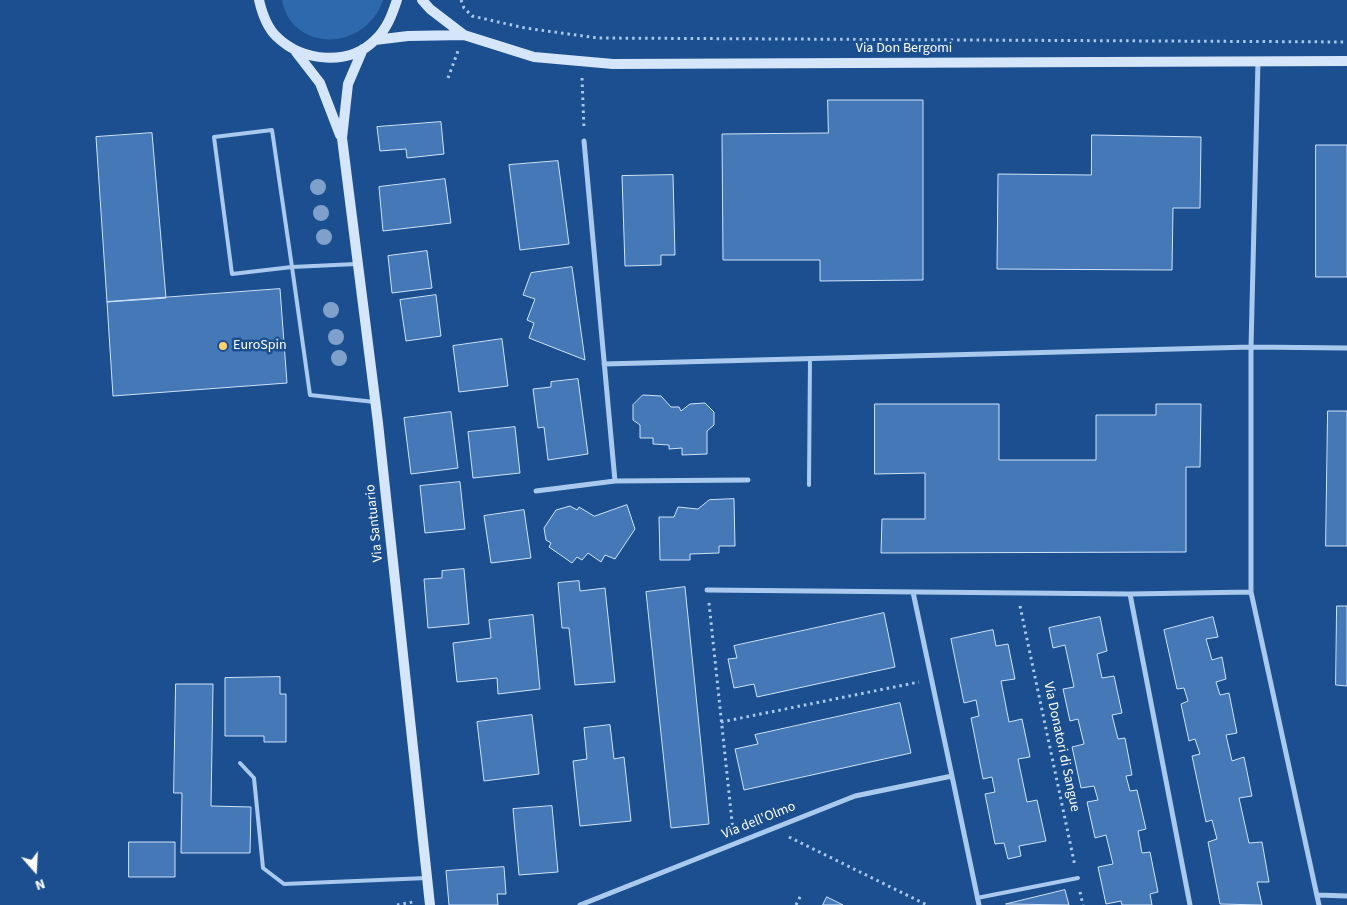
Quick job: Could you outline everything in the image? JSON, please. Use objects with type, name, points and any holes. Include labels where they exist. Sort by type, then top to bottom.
[{"type":"street","points":[[259,0],[263,17],[277,37],[296,51],[318,58],[341,58],[363,49],[375,40],[390,21],[397,0]]},
{"type":"street","name":"Via Don Bergomi","points":[[422,0],[430,9],[464,35]]},
{"type":"street","name":"Via Don Bergomi","points":[[375,40],[408,36],[464,35],[534,57],[613,64],[1347,61]]},
{"type":"street","name":"Via Santuario","points":[[363,49],[348,84],[342,138],[375,402],[430,905]]},
{"type":"street","name":"Via Santuario","points":[[296,51],[320,82],[342,138]]},
{"type":"street","points":[[1258,60],[1251,347],[1251,592],[1319,905]]},
{"type":"street","points":[[584,141],[615,481]]},
{"type":"street","points":[[604,364],[1251,347],[1347,348]]},
{"type":"street","points":[[536,491],[615,481],[748,480]]},
{"type":"street","points":[[707,590],[1130,594],[1251,592]]},
{"type":"street","points":[[913,592],[978,905]]},
{"type":"street","points":[[1130,594],[1190,905]]},
{"type":"street","name":"Via dell'Olmo","points":[[580,905],[855,796],[952,776]]},
{"type":"street","points":[[1318,895],[1347,896]]},
{"type":"lane","points":[[357,264],[292,267],[232,274],[214,136],[272,130],[292,267],[310,396],[375,402]]},
{"type":"lane","points":[[809,485],[810,358]]},
{"type":"lane","points":[[240,763],[254,778],[263,868],[284,884],[427,878]]},
{"type":"lane","points":[[977,898],[1078,878]]},
{"type":"path","points":[[461,0],[464,8],[472,16],[525,28],[598,38],[1347,42]]},
{"type":"path","points":[[582,77],[584,141]]},
{"type":"path","points":[[707,590],[734,843]]},
{"type":"path","name":"Via Donatori di Sangue","points":[[1018,593],[1083,905]]},
{"type":"path","points":[[721,722],[931,679]]},
{"type":"path","points":[[783,823],[790,839],[926,905]]},
{"type":"path","points":[[796,905],[801,895]]},
{"type":"shaded area","points":[[282,0],[383,0],[374,17],[361,30],[346,37],[329,39],[313,37],[299,29],[288,17]]},
{"type":"building","points":[[828,100],[923,100],[923,280],[820,281],[820,260],[723,260],[722,134],[828,133]]},
{"type":"building","points":[[441,122],[444,154],[407,158],[406,149],[380,151],[377,127]]},
{"type":"building","points":[[152,133],[166,298],[107,302],[96,137]]},
{"type":"building","points":[[1092,135],[1201,137],[1200,208],[1173,208],[1172,270],[997,269],[998,174],[1091,175]]},
{"type":"building","points":[[1316,145],[1347,145],[1347,277],[1316,277]]},
{"type":"building","points":[[558,161],[569,244],[520,250],[509,165]]},
{"type":"building","points":[[673,175],[675,255],[661,255],[661,265],[625,266],[622,176]]},
{"type":"building","points":[[445,179],[451,223],[383,231],[379,187]]},
{"type":"building","points":[[427,251],[432,288],[392,293],[388,256]]},
{"type":"building","points":[[572,267],[585,360],[529,338],[534,323],[527,320],[535,299],[523,295],[531,273]]},
{"type":"building","points":[[280,289],[287,383],[113,396],[107,302]]},
{"type":"building","points":[[436,295],[441,336],[406,341],[400,300]]},
{"type":"building","points":[[502,339],[508,386],[459,392],[453,346]]},
{"type":"building","points":[[578,379],[588,454],[548,460],[544,427],[538,428],[533,389],[551,387],[551,382]]},
{"type":"building","points":[[643,395],[661,396],[671,407],[679,407],[681,411],[690,404],[705,403],[714,412],[714,425],[707,431],[707,454],[682,455],[682,448],[669,449],[669,445],[653,444],[653,438],[640,438],[640,425],[633,420],[633,405]]},
{"type":"building","points":[[875,404],[999,404],[999,460],[1096,460],[1096,415],[1156,415],[1156,404],[1201,404],[1200,467],[1186,467],[1186,552],[881,553],[882,519],[925,519],[925,473],[875,474]]},
{"type":"building","points":[[1328,411],[1347,411],[1347,546],[1326,546]]},
{"type":"building","points":[[451,412],[458,468],[411,474],[404,418]]},
{"type":"building","points":[[515,427],[520,473],[473,478],[468,432]]},
{"type":"building","points":[[460,482],[465,529],[425,533],[420,486]]},
{"type":"building","points":[[734,499],[735,546],[719,546],[719,553],[690,554],[690,560],[660,560],[659,517],[674,517],[678,507],[698,509],[709,500]]},
{"type":"building","points":[[627,505],[635,529],[615,559],[605,555],[601,562],[588,553],[582,560],[577,557],[572,563],[549,547],[551,543],[546,540],[544,528],[556,510],[570,506],[577,510],[579,507],[594,516]]},
{"type":"building","points":[[524,510],[531,558],[491,563],[484,516]]},
{"type":"building","points":[[464,569],[469,624],[428,628],[424,579],[442,578],[442,571]]},
{"type":"building","points":[[579,581],[580,591],[605,588],[615,682],[575,685],[569,628],[562,628],[558,583]]},
{"type":"building","points":[[685,587],[709,824],[671,828],[646,592]]},
{"type":"building","points":[[1337,606],[1347,606],[1347,686],[1336,685]]},
{"type":"building","points":[[884,613],[895,667],[757,697],[754,684],[734,688],[728,659],[737,658],[734,646]]},
{"type":"building","points":[[533,615],[540,689],[498,694],[497,678],[457,682],[453,643],[491,638],[489,620]]},
{"type":"building","points":[[1100,617],[1107,651],[1097,654],[1102,678],[1114,676],[1122,713],[1112,715],[1118,739],[1125,738],[1132,775],[1126,776],[1130,791],[1137,790],[1146,829],[1138,831],[1142,853],[1150,852],[1158,892],[1150,894],[1152,905],[1122,905],[1121,901],[1106,904],[1098,867],[1113,864],[1106,835],[1095,838],[1087,802],[1098,800],[1094,786],[1081,788],[1072,747],[1084,744],[1078,719],[1070,721],[1063,689],[1074,687],[1065,645],[1053,648],[1049,628]]},
{"type":"building","points":[[1213,617],[1218,637],[1206,639],[1212,660],[1222,657],[1226,679],[1216,682],[1220,695],[1229,693],[1237,733],[1226,735],[1232,761],[1244,757],[1252,796],[1239,798],[1249,843],[1262,842],[1269,882],[1257,882],[1262,905],[1220,904],[1208,842],[1217,839],[1212,820],[1206,822],[1192,756],[1200,754],[1195,739],[1189,741],[1181,704],[1188,701],[1184,688],[1177,689],[1164,630]]},
{"type":"building","points":[[993,630],[996,646],[1008,644],[1015,679],[1001,681],[1009,722],[1022,719],[1030,757],[1018,759],[1027,802],[1037,800],[1046,841],[1019,846],[1021,856],[1008,859],[1004,843],[995,844],[985,794],[995,792],[992,777],[983,779],[971,718],[979,716],[976,700],[964,703],[951,639]]},
{"type":"building","points":[[280,677],[280,694],[286,694],[286,742],[264,742],[264,736],[225,736],[225,678]]},
{"type":"building","points":[[176,684],[213,684],[211,806],[251,807],[250,853],[181,853],[182,793],[174,793]]},
{"type":"building","points":[[900,703],[911,753],[744,790],[735,749],[758,744],[755,735]]},
{"type":"building","points":[[532,715],[539,774],[484,781],[477,722]]},
{"type":"building","points":[[610,725],[614,759],[624,757],[631,821],[580,826],[573,761],[587,759],[584,728]]},
{"type":"building","points":[[552,806],[558,872],[519,875],[513,809]]},
{"type":"building","points":[[129,842],[175,842],[175,877],[129,877]]},
{"type":"building","points":[[504,867],[506,894],[497,894],[498,905],[449,905],[446,871]]},
{"type":"building","points":[[1065,890],[1069,905],[1006,904]]},
{"type":"building","points":[[827,897],[843,905],[823,905]]},
{"type":"place","name":"EuroSpin","points":[[223,346]]}]
